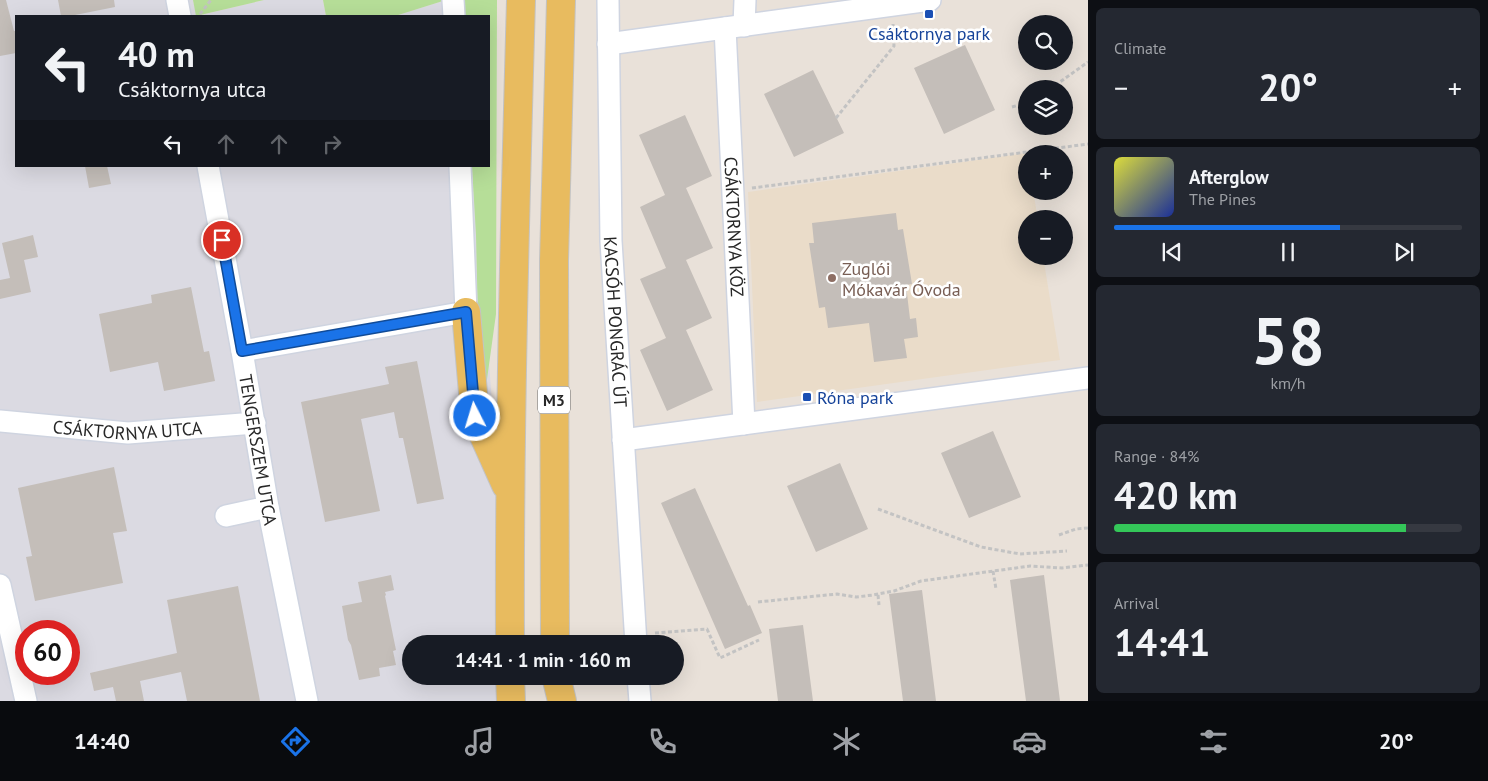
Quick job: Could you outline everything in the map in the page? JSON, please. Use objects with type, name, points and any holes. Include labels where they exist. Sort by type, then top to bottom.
[{"type":"main road","points":[[510,635],[509,491],[512,303],[521,0]]},
{"type":"main road","name":"M3","points":[[555,635],[554,261],[561,0]]},
{"type":"main road","points":[[466,312],[475,416],[509,491]]},
{"type":"main road","points":[[510,685],[511,701]]},
{"type":"main road","points":[[555,685],[556,701]]},
{"type":"main road","points":[[558,685],[562,701]]},
{"type":"street","points":[[177,0],[180,15]]},
{"type":"street","points":[[453,0],[454,15]]},
{"type":"street","name":"KACSÓH PONGRÁC ÚT","points":[[608,0],[611,241],[636,635]]},
{"type":"street","name":"CSÁKTORNYA KÖZ","points":[[744,424],[733,190],[734,27],[746,0]]},
{"type":"street","points":[[608,44],[930,0]]},
{"type":"street","name":"TENGERSZEM UTCA","points":[[208,167],[268,507],[307,701]]},
{"type":"street","points":[[242,351],[466,312],[460,167]]},
{"type":"street","points":[[623,440],[1088,378]]},
{"type":"street","name":"CSÁKTORNYA UTCA","points":[[0,421],[128,433],[254,423]]},
{"type":"street","points":[[226,516],[268,507]]},
{"type":"street","points":[[0,585],[26,701]]},
{"type":"street","points":[[639,685],[640,701]]},
{"type":"path","points":[[200,15],[211,0]]},
{"type":"path","points":[[836,118],[894,46],[892,6]]},
{"type":"path","points":[[1063,80],[1088,62]]},
{"type":"path","points":[[1012,107],[1018,105]]},
{"type":"path","points":[[733,190],[1088,144]]},
{"type":"path","points":[[878,509],[981,547],[1020,554],[1066,551]]},
{"type":"path","points":[[1059,535],[1076,528],[1088,528]]},
{"type":"path","points":[[758,602],[837,594],[856,596],[878,595],[920,581],[1030,566],[1062,568],[1088,565]]},
{"type":"path","points":[[994,571],[996,589]]},
{"type":"path","points":[[878,595],[879,605]]},
{"type":"path","points":[[664,635],[707,629],[720,658],[759,640]]},
{"type":"shaded area","points":[[0,0],[193,0],[197,15],[15,15],[15,167],[474,167],[495,442],[500,635],[402,635],[402,685],[501,685],[502,701],[0,701]]},
{"type":"shaded area","points":[[264,0],[323,0],[326,15],[201,15]]},
{"type":"shaded area","points":[[446,0],[462,15],[398,15]]},
{"type":"shaded area","points":[[1018,154],[1018,200],[1035,200],[1036,210],[1018,210],[1018,265],[1044,265],[1060,360],[757,402],[748,192]]},
{"type":"green space","points":[[193,0],[264,0],[200,15],[196,15]]},
{"type":"green space","points":[[323,0],[446,0],[398,15],[326,15]]},
{"type":"green space","points":[[462,0],[497,0],[496,314],[484,401],[479,364],[476,235],[472,167],[490,167],[490,15],[463,15]]},
{"type":"building","points":[[0,0],[6,0],[15,31],[15,53],[0,56]]},
{"type":"building","points":[[58,0],[114,0],[115,7],[75,15],[61,15]]},
{"type":"building","points":[[965,45],[995,110],[944,134],[914,68]]},
{"type":"building","points":[[813,70],[844,133],[794,157],[764,94]]},
{"type":"building","points":[[685,115],[712,176],[686,188],[713,248],[686,260],[712,318],[686,330],[713,390],[667,411],[640,350],[666,338],[640,279],[666,268],[640,207],[665,195],[639,135]]},
{"type":"building","points":[[85,167],[107,167],[111,184],[89,188]]},
{"type":"building","points":[[896,213],[898,230],[903,229],[912,284],[906,285],[910,319],[916,318],[918,337],[904,339],[907,358],[874,362],[869,323],[828,328],[825,307],[819,308],[809,243],[814,243],[812,223]]},
{"type":"building","points":[[33,235],[38,257],[24,260],[31,292],[0,299],[0,280],[10,278],[2,243]]},
{"type":"building","points":[[191,287],[204,352],[209,351],[215,381],[164,391],[158,362],[110,372],[99,314],[152,303],[151,295]]},
{"type":"building","points":[[417,361],[444,499],[417,504],[403,438],[399,438],[394,412],[361,419],[380,511],[325,522],[301,402],[389,384],[385,367]]},
{"type":"building","points":[[993,431],[1021,497],[969,518],[941,453]]},
{"type":"building","points":[[840,463],[868,529],[816,552],[787,486]]},
{"type":"building","points":[[114,467],[127,531],[113,533],[123,583],[35,601],[26,557],[32,556],[18,488]]},
{"type":"building","points":[[695,488],[762,633],[725,649],[661,503]]},
{"type":"building","points":[[391,575],[394,590],[385,592],[385,596],[396,650],[393,651],[396,665],[379,668],[380,676],[359,680],[351,645],[348,640],[342,606],[362,602],[358,582]]},
{"type":"building","points":[[1044,575],[1060,701],[1026,701],[1010,580]]},
{"type":"building","points":[[238,586],[260,701],[187,701],[181,672],[140,681],[144,701],[116,701],[113,687],[94,691],[90,673],[177,653],[167,600]]},
{"type":"building","points":[[922,590],[936,701],[903,701],[889,594]]},
{"type":"building","points":[[803,625],[813,701],[778,701],[769,629]]},
{"type":"place","name":"Csáktornya park","points":[[929,14]]},
{"type":"place","name":"Zuglói Mókavár Óvoda","points":[[832,278]]},
{"type":"place","name":"Róna park","points":[[807,397]]},
{"type":"route","points":[[222,240],[242,351],[466,312],[475,416]]}]
